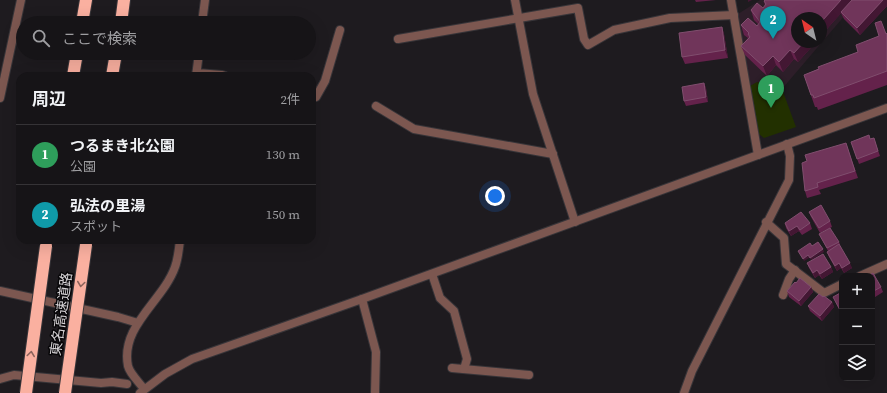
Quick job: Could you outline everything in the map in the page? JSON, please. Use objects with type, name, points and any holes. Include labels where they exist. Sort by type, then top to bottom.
[{"type":"highway","points":[[83,16],[86,0]]},
{"type":"highway","points":[[122,16],[124,0]]},
{"type":"highway","points":[[75,72],[76,60]]},
{"type":"highway","points":[[113,72],[115,60]]},
{"type":"highway","name":"東名高速道路","points":[[26,393],[47,244]]},
{"type":"highway","name":"東名高速道路","points":[[65,393],[86,244]]},
{"type":"street","points":[[18,16],[21,0]]},
{"type":"street","points":[[203,16],[205,0]]},
{"type":"street","points":[[515,0],[533,94],[554,154],[575,222]]},
{"type":"street","points":[[731,0],[758,155]]},
{"type":"street","points":[[398,39],[578,8],[584,38],[588,45],[614,30],[670,18],[734,15]]},
{"type":"street","points":[[0,98],[16,23]]},
{"type":"street","points":[[316,97],[325,81],[340,30]]},
{"type":"street","points":[[197,72],[198,60]]},
{"type":"street","points":[[376,106],[414,129],[554,154]]},
{"type":"street","points":[[180,244],[175,268],[166,284],[138,323],[131,337],[127,350],[129,367],[142,391],[165,374],[192,359],[432,274],[887,108]]},
{"type":"street","points":[[684,393],[692,371],[788,180],[790,156],[787,144]]},
{"type":"street","points":[[766,222],[784,238],[786,264],[824,293],[839,286]]},
{"type":"street","points":[[867,273],[887,264]]},
{"type":"street","points":[[783,295],[789,279],[795,270]]},
{"type":"street","points":[[432,274],[440,298],[454,311],[467,359],[464,369]]},
{"type":"street","points":[[0,291],[118,317],[138,323]]},
{"type":"street","points":[[362,299],[376,352],[375,393]]},
{"type":"street","points":[[452,368],[529,375]]},
{"type":"street","points":[[0,379],[14,375],[127,384]]},
{"type":"shaded area","points":[[760,0],[858,0],[827,36],[827,12],[791,12],[791,48],[817,48],[782,89],[750,86],[738,14]]},
{"type":"green space","points":[[757,82],[782,89],[796,127],[764,138],[759,134],[750,86]]},
{"type":"building","points":[[841,0],[827,16],[827,12],[791,12],[791,48],[799,48],[794,53],[790,50],[779,62],[773,56],[763,66],[741,46],[750,37],[748,34],[749,33],[741,25],[748,18],[757,26],[760,22],[751,10],[757,3],[763,8],[766,4],[764,1]]},
{"type":"building","points":[[852,0],[883,0],[857,28],[841,12]]},
{"type":"building","points":[[881,21],[886,34],[887,33],[887,71],[814,98],[813,95],[811,95],[804,75],[819,69],[818,67],[858,52],[856,45],[879,36],[875,23]]},
{"type":"building","points":[[722,27],[725,50],[682,57],[679,33]]},
{"type":"building","points":[[704,83],[706,97],[684,101],[682,87]]},
{"type":"building","points":[[869,135],[870,139],[874,138],[878,151],[857,159],[851,142]]},
{"type":"building","points":[[846,143],[855,171],[817,183],[818,187],[805,191],[802,163],[807,161],[805,155]]},
{"type":"building","points":[[821,205],[830,221],[819,228],[809,212]]},
{"type":"building","points":[[801,212],[810,223],[800,230],[797,226],[789,231],[785,223]]},
{"type":"building","points":[[830,228],[839,242],[827,248],[819,234]]},
{"type":"building","points":[[818,242],[823,249],[810,258],[808,255],[803,259],[798,251],[810,243],[812,246]]},
{"type":"building","points":[[839,244],[850,263],[842,268],[839,263],[835,266],[827,252]]},
{"type":"building","points":[[823,254],[831,267],[820,274],[817,270],[813,273],[807,263]]},
{"type":"building","points":[[875,276],[881,287],[875,290]]},
{"type":"building","points":[[800,278],[811,287],[799,301],[787,291]]},
{"type":"building","points":[[819,294],[832,302],[820,316],[808,306]]},
{"type":"building","points":[[839,294],[839,308],[833,297]]},
{"type":"place","name":"弘法の里湯","points":[[773,39]]},
{"type":"place","name":"つるまき北公園","points":[[771,108]]}]
